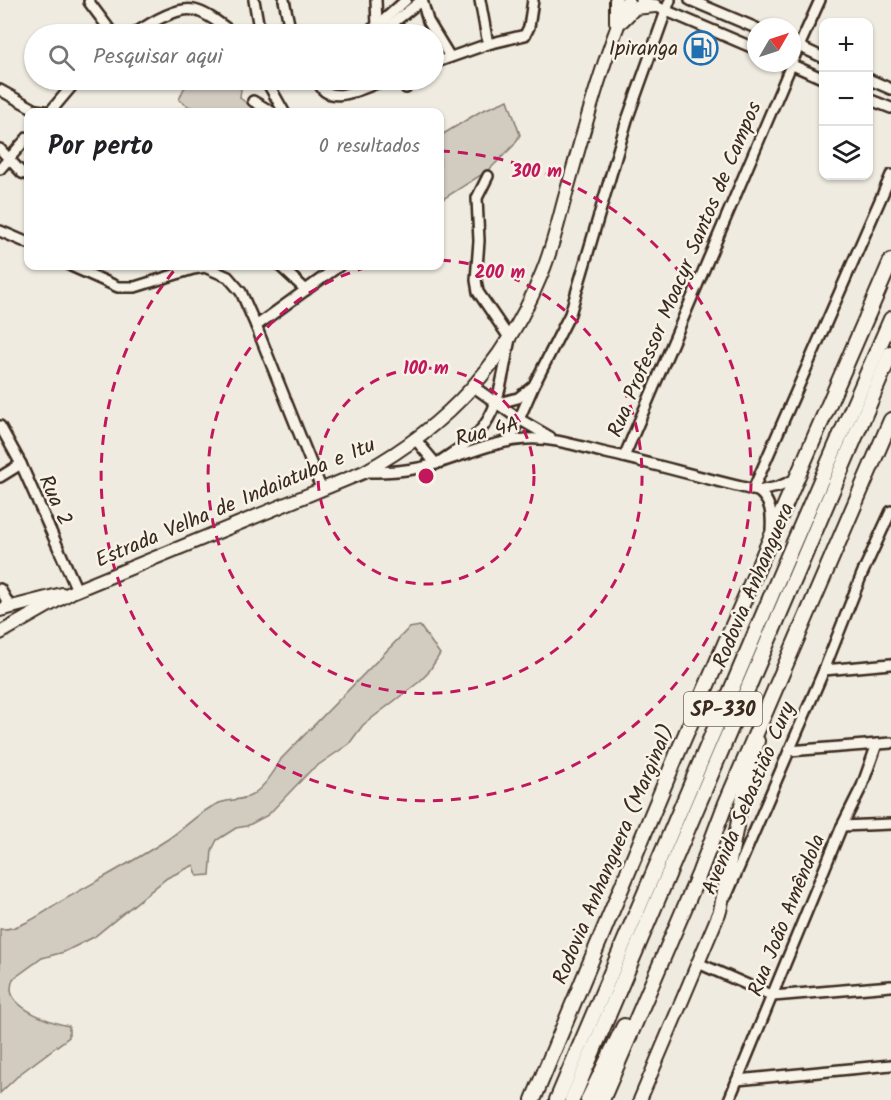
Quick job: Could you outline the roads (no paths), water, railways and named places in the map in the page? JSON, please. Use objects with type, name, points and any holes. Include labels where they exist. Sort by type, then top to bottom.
[{"type":"highway","name":"Rodovia Anhanguera (Marginal)","points":[[533,1100],[678,752],[891,261]]},
{"type":"highway","name":"Rodovia Anhanguera","points":[[557,1100],[891,319]]},
{"type":"highway","name":"Rodovia Anhanguera","points":[[572,1100],[891,353]]},
{"type":"highway","points":[[602,1100],[699,874],[726,803],[891,420]]},
{"type":"highway","points":[[588,1100],[648,979],[669,944]]},
{"type":"main road","points":[[616,0],[616,29]]},
{"type":"main road","name":"Estrada Velha de Indaiatuba e Itu","points":[[0,633],[74,591],[364,472],[416,440],[474,387],[510,339],[543,270],[595,91],[628,0]]},
{"type":"main road","points":[[616,29],[635,8],[645,5],[660,8]]},
{"type":"main road","name":"Estrada Velha de Indaiatuba e Itu","points":[[5,608],[74,591]]},
{"type":"main road","points":[[5,608],[18,616],[18,624]]},
{"type":"main road","points":[[720,911],[743,796],[768,707]]},
{"type":"main road","name":"Avenida Sebastião Cury","points":[[640,1100],[720,911]]},
{"type":"street","points":[[254,0],[258,24]]},
{"type":"street","points":[[284,0],[289,24]]},
{"type":"street","points":[[376,0],[378,24]]},
{"type":"street","points":[[384,24],[406,0]]},
{"type":"street","points":[[387,24],[422,0],[430,24]]},
{"type":"street","points":[[480,0],[488,44]]},
{"type":"street","points":[[444,59],[488,44],[525,35],[530,27],[533,0]]},
{"type":"street","points":[[641,0],[747,45]]},
{"type":"street","points":[[510,440],[534,385],[570,314],[660,8],[670,0]]},
{"type":"street","points":[[690,0],[747,24]]},
{"type":"street","name":"Rua Professor Moacyr Santos de Campos","points":[[801,34],[820,0]]},
{"type":"street","points":[[89,2],[106,24]]},
{"type":"street","points":[[153,24],[172,14],[192,9],[219,24]]},
{"type":"street","points":[[444,47],[450,57]]},
{"type":"street","points":[[801,48],[819,56]]},
{"type":"street","points":[[801,68],[819,77]]},
{"type":"street","name":"Rua Professor Moacyr Santos de Campos","points":[[624,457],[787,72]]},
{"type":"street","points":[[873,81],[891,90]]},
{"type":"street","points":[[0,90],[32,108]]},
{"type":"street","points":[[54,108],[69,90]]},
{"type":"street","points":[[272,90],[282,108]]},
{"type":"street","points":[[323,90],[328,94],[338,95],[354,90]]},
{"type":"street","points":[[253,101],[265,108]]},
{"type":"street","points":[[873,101],[891,108]]},
{"type":"street","points":[[0,169],[24,142]]},
{"type":"street","points":[[0,149],[24,174]]},
{"type":"street","points":[[771,539],[771,509],[764,496],[756,490],[891,175]]},
{"type":"street","points":[[416,440],[436,464],[478,433],[497,402],[510,339],[478,292],[476,280],[479,241],[477,198],[488,176]]},
{"type":"street","points":[[0,231],[24,241]]},
{"type":"street","points":[[81,270],[118,287],[135,286],[190,270]]},
{"type":"street","points":[[99,277],[101,270]]},
{"type":"street","points":[[212,270],[228,277],[236,284],[256,326],[321,488]]},
{"type":"street","points":[[284,270],[306,290]]},
{"type":"street","points":[[256,326],[334,270]]},
{"type":"street","points":[[497,402],[518,398],[534,385]]},
{"type":"street","points":[[474,387],[541,433],[563,442]]},
{"type":"street","name":"Rua 2","points":[[0,426],[21,464],[74,591]]},
{"type":"street","name":"Rua 4A","points":[[364,472],[399,472],[436,464],[494,443],[540,439],[563,442],[756,490],[778,487],[796,479]]},
{"type":"street","points":[[0,477],[21,464]]},
{"type":"street","name":"Avenida Sebastião Cury","points":[[720,911],[824,670],[862,574],[890,514]]},
{"type":"street","points":[[0,589],[5,608]]},
{"type":"street","points":[[824,670],[891,664]]},
{"type":"street","points":[[789,751],[891,743]]},
{"type":"street","name":"Rua João Amêndola","points":[[729,1100],[877,744]]},
{"type":"street","points":[[842,826],[891,824]]},
{"type":"street","points":[[698,963],[773,996],[891,986]]},
{"type":"street","points":[[737,1080],[891,1065]]},
{"type":"place","name":"Ipiranga","points":[[701,48]]}]
